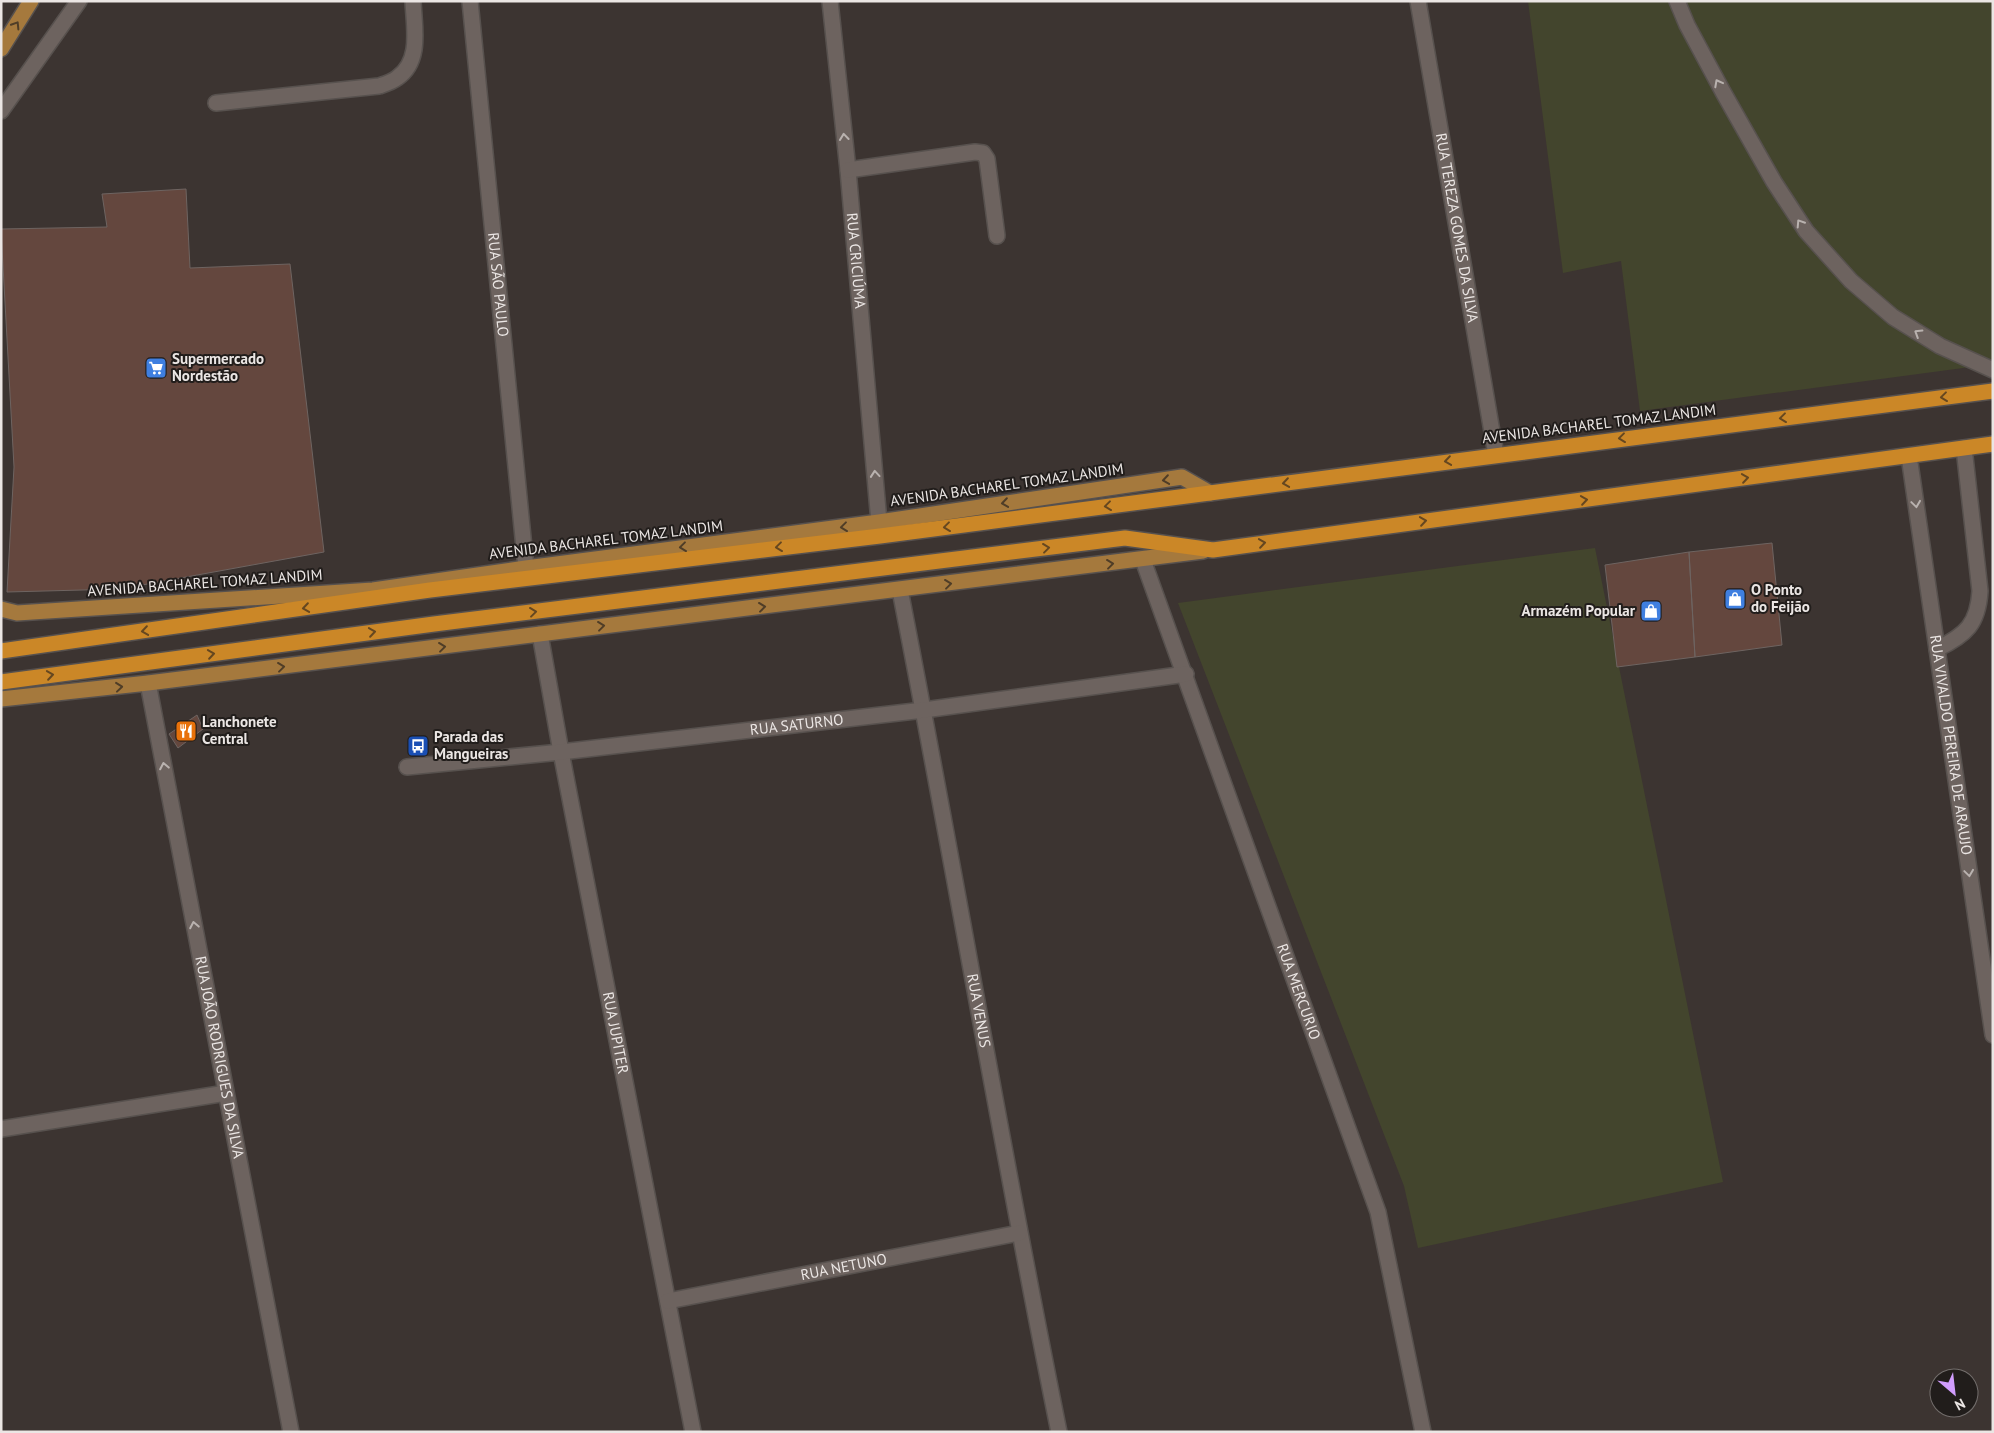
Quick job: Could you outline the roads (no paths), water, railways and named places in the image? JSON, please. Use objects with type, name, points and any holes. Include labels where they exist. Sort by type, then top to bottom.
[{"type":"highway","name":"AVENIDA BACHAREL TOMAZ LANDIM","points":[[1,651],[439,588],[880,529],[1210,493],[1993,391]]},
{"type":"highway","points":[[1,682],[424,625],[1125,538],[1213,550],[1993,444]]},
{"type":"main road","points":[[1,48],[31,1]]},
{"type":"main road","name":"AVENIDA BACHAREL TOMAZ LANDIM","points":[[1,609],[17,614],[373,590],[526,568],[880,529]]},
{"type":"main road","points":[[1,700],[148,684],[1213,550]]},
{"type":"street","points":[[1,111],[79,1]]},
{"type":"street","points":[[216,103],[379,86],[397,79],[410,66],[416,48],[413,1]]},
{"type":"street","name":"RUA SÃO PAULO","points":[[470,1],[526,568]]},
{"type":"street","name":"RUA CRICIÚMA","points":[[830,1],[848,170],[880,529]]},
{"type":"street","name":"RUA TEREZA GOMES DA SILVA","points":[[1418,1],[1496,455]]},
{"type":"street","points":[[1677,1],[1687,25],[1723,92],[1774,182],[1806,231],[1850,281],[1893,317],[1940,346],[1993,370]]},
{"type":"street","points":[[848,170],[975,152],[983,153],[987,159],[996,236]]},
{"type":"street","points":[[1937,649],[1956,640],[1971,626],[1979,608],[1980,591],[1964,448]]},
{"type":"street","name":"RUA VIVALDO PEREIRA DE ARAUJO","points":[[1909,456],[1993,1035]]},
{"type":"street","name":"RUA MERCURIO","points":[[1143,560],[1186,674],[1378,1212],[1423,1432]]},
{"type":"street","name":"RUA VENUS","points":[[900,590],[924,710],[1019,1232],[1059,1432]]},
{"type":"street","name":"RUA JUPITER","points":[[546,634],[561,752],[693,1432]]},
{"type":"street","name":"RUA SATURNO","points":[[407,767],[561,752],[924,710],[1186,674]]},
{"type":"street","name":"RUA JOÃO RODRIGUES DA SILVA","points":[[148,684],[291,1432]]},
{"type":"street","points":[[1,1129],[226,1093]]},
{"type":"street","name":"RUA NETUNO","points":[[668,1300],[1019,1232]]},
{"type":"place","name":"Supermercado Nordestão","points":[[156,368]]},
{"type":"place","name":"O Ponto do Feijão","points":[[1735,599]]},
{"type":"place","name":"Armazém Popular","points":[[1651,611]]},
{"type":"place","name":"Lanchonete Central","points":[[186,731]]},
{"type":"place","name":"Parada das Mangueiras","points":[[418,746]]}]
